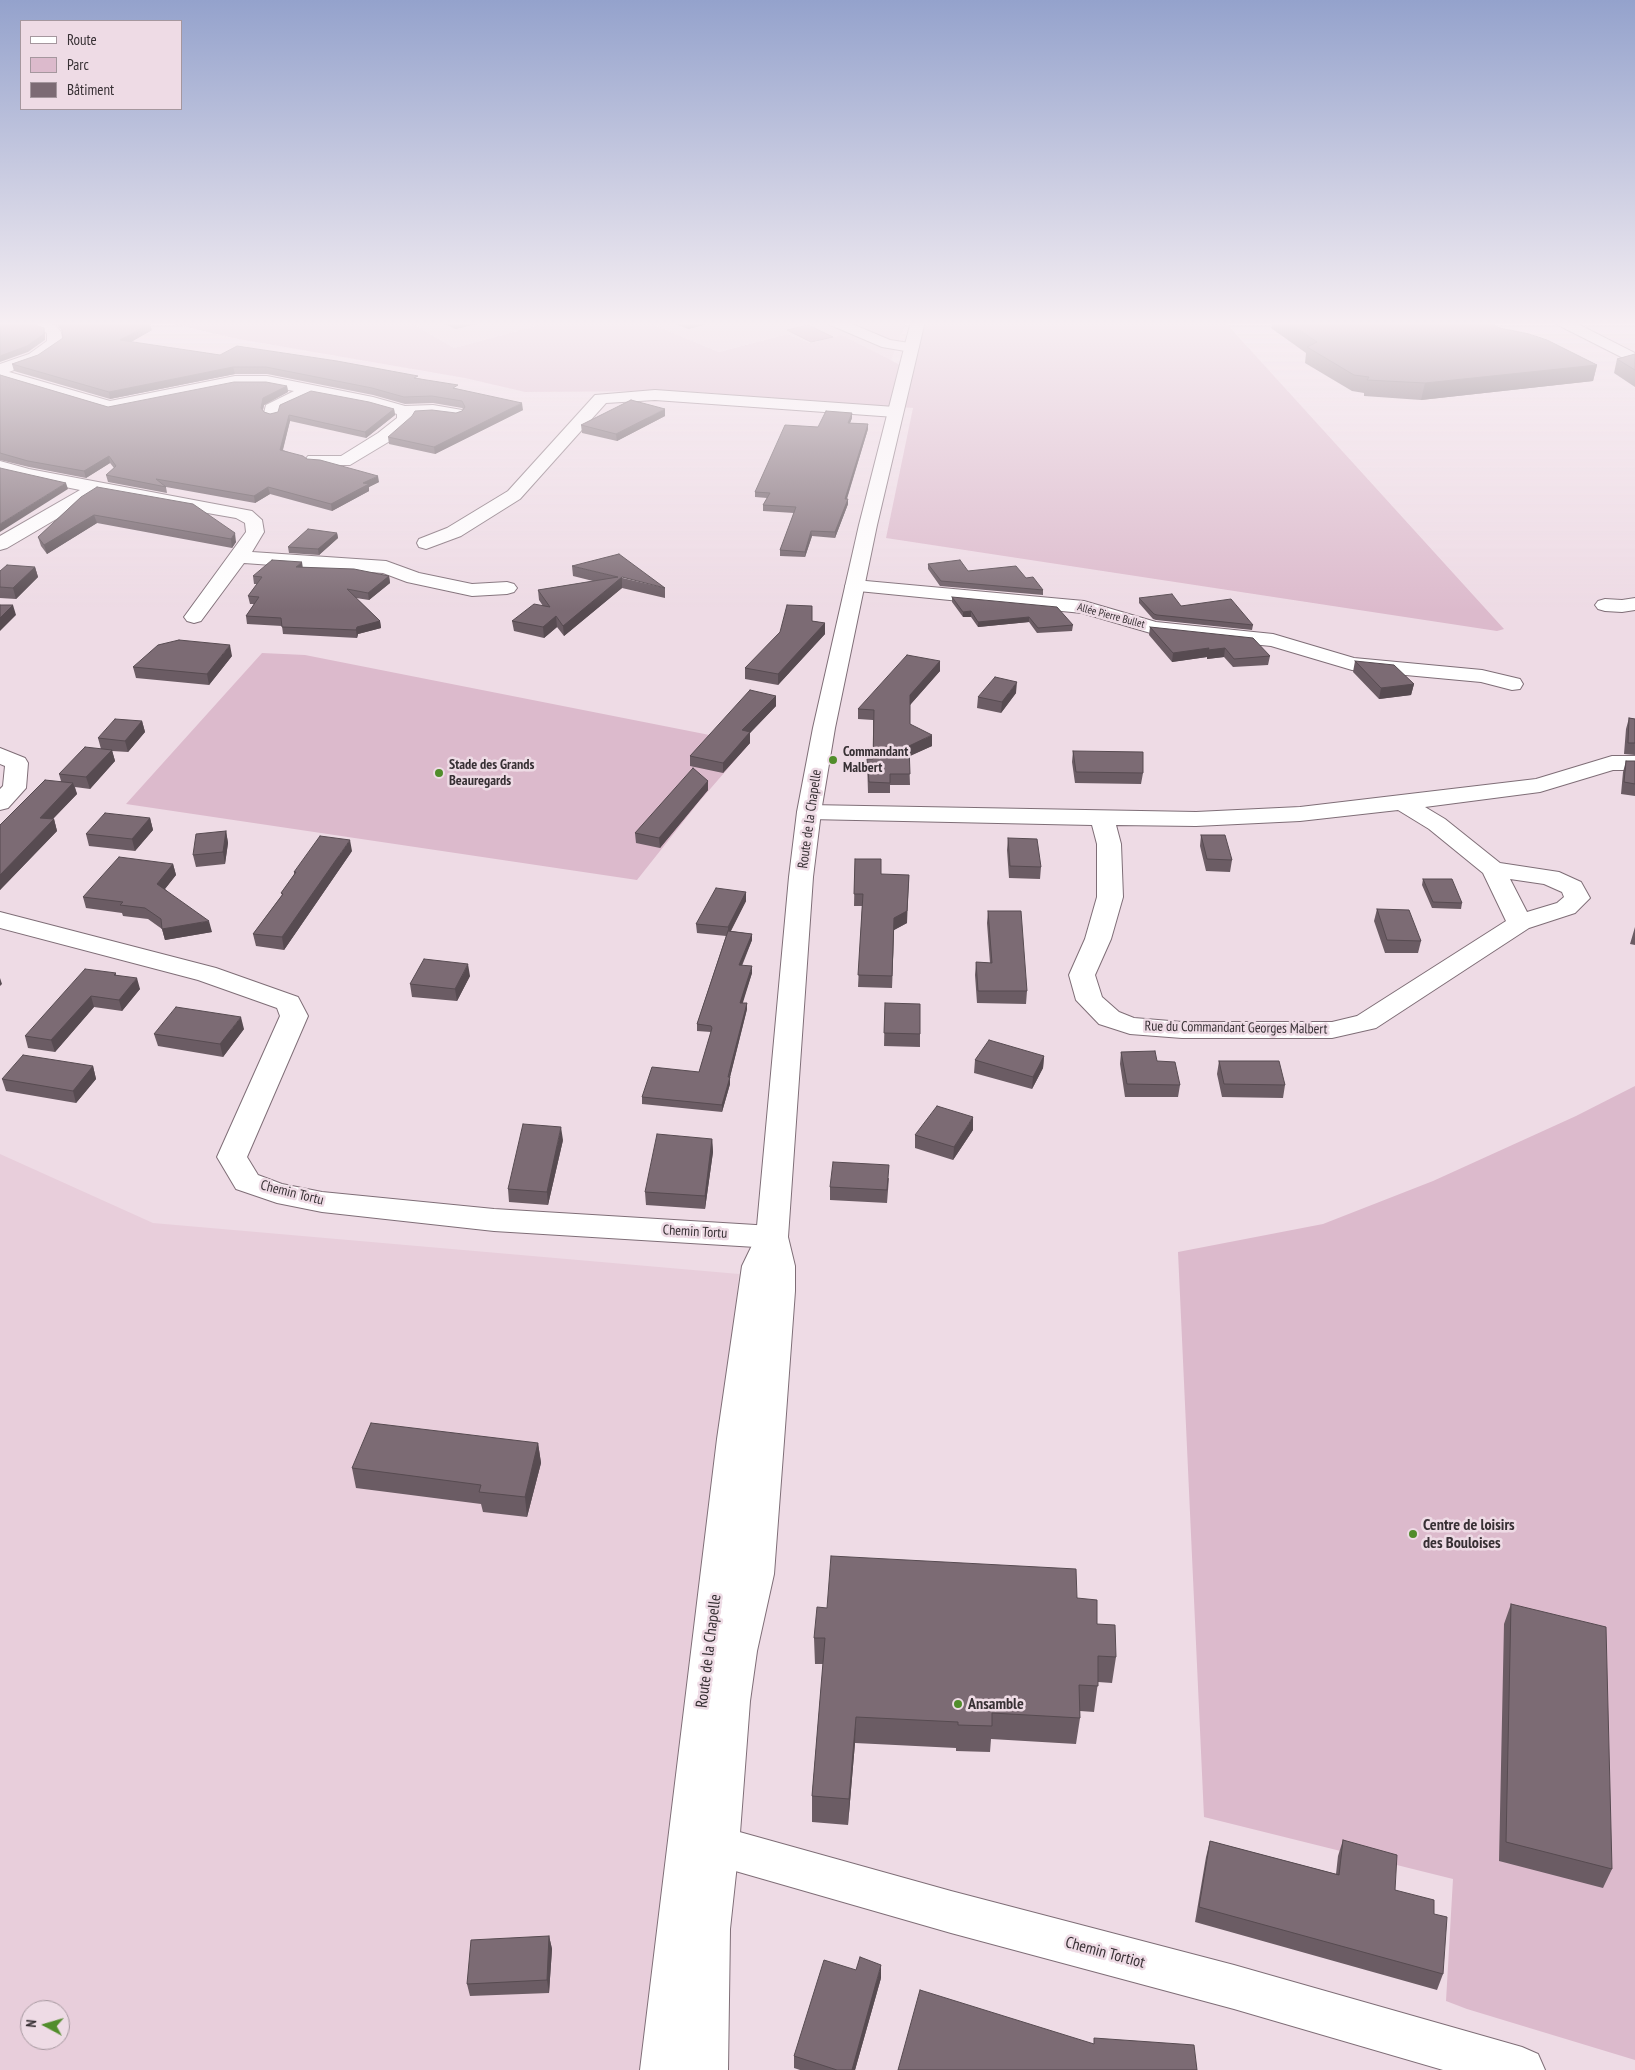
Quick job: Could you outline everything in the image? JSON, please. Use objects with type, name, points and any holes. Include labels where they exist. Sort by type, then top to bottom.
[{"type":"street","points":[[314,460],[344,461],[391,431],[406,418]]},
{"type":"street","points":[[426,543],[454,532],[514,495],[583,418]]},
{"type":"street","name":"Route de la Chapelle","points":[[663,2070],[702,1845],[734,1439],[758,1266],[772,1237],[801,877],[809,812],[824,728],[894,418]]},
{"type":"street","points":[[0,466],[26,474],[96,488],[246,515],[252,520],[255,532],[239,558],[194,617]]},
{"type":"street","points":[[0,544],[96,488]]},
{"type":"street","points":[[239,558],[386,567],[414,578],[472,590],[507,588]]},
{"type":"street","name":"Allée Pierre Bullet","points":[[855,586],[1084,607],[1154,628],[1273,640],[1352,664],[1482,676],[1512,684]]},
{"type":"street","points":[[1605,605],[1622,606],[1635,604]]},
{"type":"street","points":[[0,756],[17,763],[14,788],[0,803]]},
{"type":"street","points":[[809,812],[1102,818],[1196,818],[1291,814],[1402,803],[1540,785],[1612,763],[1635,763]]},
{"type":"street","name":"Rue du Commandant Georges Malbert","points":[[1402,803],[1437,824],[1493,868],[1520,923]]},
{"type":"street","name":"Rue du Commandant Georges Malbert","points":[[1102,818],[1109,844],[1110,897],[1098,939],[1082,975],[1089,1000],[1109,1018],[1130,1026],[1182,1030],[1332,1030],[1366,1022],[1520,923],[1566,908],[1577,898],[1572,887],[1550,877],[1493,868]]},
{"type":"street","name":"Chemin Tortu","points":[[0,920],[206,974],[288,1003],[294,1016],[232,1157],[247,1182],[277,1193],[380,1208],[503,1220],[772,1237]]},
{"type":"street","name":"Route de la Chapelle","points":[[702,1845],[708,1929],[705,2070]]},
{"type":"street","name":"Chemin Tortiot","points":[[702,1845],[1234,1987],[1522,2070]]},
{"type":"shaded area","points":[[0,1154],[153,1223],[739,1274],[655,2070],[0,2070]]},
{"type":"green space","points":[[911,418],[1312,418],[1504,629],[1497,631],[886,538]]},
{"type":"green space","name":"Stade des Grands Beauregards","points":[[262,653],[305,655],[750,743],[698,803],[637,880],[126,804]]},
{"type":"green space","name":"Centre de loisirs des Bouloises","points":[[1635,1086],[1635,2060],[1446,2001],[1453,1879],[1204,1817],[1178,1252],[1323,1224],[1433,1181],[1576,1116]]},
{"type":"building","points":[[0,418],[288,418],[280,450],[303,456],[307,459],[320,460],[378,476],[363,483],[369,484],[331,504],[268,487],[254,496],[156,479],[166,487],[106,475],[116,466],[109,456],[84,471],[28,461],[0,453]]},
{"type":"building","points":[[301,418],[383,418],[365,432]]},
{"type":"building","points":[[410,418],[493,418],[434,447],[388,437]]},
{"type":"building","points":[[596,418],[648,418],[616,434],[581,425]]},
{"type":"building","points":[[823,418],[850,418],[848,423],[868,424],[845,499],[848,499],[835,532],[811,531],[805,552],[780,550],[796,507],[763,505],[770,493],[755,492],[785,425],[818,427]]},
{"type":"building","points":[[0,468],[66,483],[0,524]]},
{"type":"building","points":[[97,487],[193,504],[235,533],[231,539],[94,515],[44,545],[38,537],[81,497]]},
{"type":"building","points":[[308,529],[337,533],[318,549],[288,547]]},
{"type":"building","points":[[619,554],[665,588],[622,577],[563,626],[556,616],[543,627],[512,621],[534,604],[550,607],[538,590],[618,577],[572,566]]},
{"type":"building","points":[[272,560],[302,562],[296,567],[354,569],[389,576],[368,593],[347,589],[380,621],[357,627],[356,630],[282,627],[281,618],[246,616],[259,597],[248,596],[262,577],[253,576]]},
{"type":"building","points":[[960,560],[968,571],[1016,566],[1026,578],[1033,577],[1043,590],[941,581],[928,564]]},
{"type":"building","points":[[7,565],[35,567],[13,588],[0,587],[0,571]]},
{"type":"building","points":[[1172,594],[1181,606],[1231,599],[1253,625],[1157,615],[1139,598]]},
{"type":"building","points":[[952,597],[1057,607],[1073,625],[1038,628],[1029,617],[978,622],[971,611],[963,612]]},
{"type":"building","points":[[0,605],[13,605],[0,618]]},
{"type":"building","points":[[787,605],[812,606],[812,621],[825,623],[778,674],[745,668],[780,632]]},
{"type":"building","points":[[1150,627],[1253,638],[1270,656],[1234,659],[1225,648],[1208,650],[1209,648],[1173,653]]},
{"type":"building","points":[[179,640],[230,645],[207,674],[133,667],[158,645]]},
{"type":"building","points":[[907,655],[940,661],[910,695],[910,724],[932,735],[909,746],[910,774],[890,774],[890,783],[869,782],[867,759],[873,759],[874,710],[858,709]]},
{"type":"building","points":[[1355,661],[1394,665],[1414,684],[1381,688]]},
{"type":"building","points":[[995,677],[1017,682],[1002,702],[978,697]]},
{"type":"building","points":[[750,690],[776,696],[742,730],[750,732],[723,763],[690,756]]},
{"type":"building","points":[[1629,718],[1635,719],[1635,743],[1628,743]]},
{"type":"building","points":[[115,719],[142,721],[125,741],[98,738]]},
{"type":"building","points":[[85,747],[112,750],[86,777],[59,774]]},
{"type":"building","points":[[1073,751],[1143,752],[1143,773],[1076,772]]},
{"type":"building","points":[[1626,761],[1635,761],[1635,784],[1624,782]]},
{"type":"building","points":[[693,768],[708,781],[659,838],[635,833]]},
{"type":"building","points":[[45,780],[73,783],[40,818],[54,819],[0,875],[0,825]]},
{"type":"building","points":[[105,813],[150,818],[132,839],[86,834]]},
{"type":"building","points":[[226,831],[223,852],[193,855],[196,834]]},
{"type":"building","points":[[1201,835],[1225,835],[1232,860],[1207,859]]},
{"type":"building","points":[[320,836],[350,840],[282,937],[253,934],[283,894],[281,893],[296,872],[294,872]]},
{"type":"building","points":[[1008,838],[1037,839],[1041,867],[1010,866]]},
{"type":"building","points":[[119,857],[173,864],[157,884],[209,921],[162,929],[161,919],[145,908],[120,905],[123,902],[83,897]]},
{"type":"building","points":[[855,859],[881,859],[881,874],[909,875],[907,911],[894,918],[892,976],[858,975],[863,894],[854,894]]},
{"type":"building","points":[[1423,879],[1452,879],[1462,903],[1433,902]]},
{"type":"building","points":[[716,888],[746,892],[728,927],[696,924]]},
{"type":"building","points":[[1377,909],[1409,910],[1421,941],[1387,940]]},
{"type":"building","points":[[988,911],[1021,911],[1027,991],[978,991],[976,962],[992,963]]},
{"type":"building","points":[[728,931],[752,934],[739,965],[752,966],[740,1003],[747,1003],[722,1105],[642,1097],[652,1067],[699,1072],[712,1028],[711,1026],[697,1024]]},
{"type":"building","points":[[424,959],[468,964],[455,989],[410,984]]},
{"type":"building","points":[[85,969],[137,978],[119,1000],[91,996],[51,1040],[25,1036]]},
{"type":"building","points":[[885,1003],[920,1004],[920,1034],[884,1033]]},
{"type":"building","points":[[176,1007],[241,1017],[220,1044],[154,1034]]},
{"type":"building","points":[[989,1040],[1044,1056],[1033,1077],[975,1060]]},
{"type":"building","points":[[1155,1051],[1157,1061],[1175,1062],[1180,1085],[1127,1084],[1121,1052]]},
{"type":"building","points":[[23,1055],[93,1066],[73,1091],[2,1079]]},
{"type":"building","points":[[1219,1061],[1279,1061],[1285,1085],[1224,1084]]},
{"type":"building","points":[[937,1106],[973,1117],[954,1147],[915,1135]]},
{"type":"building","points":[[523,1124],[561,1127],[547,1192],[508,1189]]},
{"type":"building","points":[[657,1134],[712,1139],[705,1196],[645,1192]]},
{"type":"building","points":[[833,1162],[889,1165],[887,1190],[830,1187]]},
{"type":"building","points":[[371,1423],[538,1443],[525,1497],[479,1492],[481,1485],[352,1468]]},
{"type":"building","name":"Ansamble","points":[[831,1556],[1076,1569],[1077,1598],[1097,1600],[1097,1624],[1115,1625],[1116,1657],[1098,1656],[1098,1686],[1079,1685],[1080,1718],[992,1713],[992,1726],[958,1725],[958,1722],[856,1717],[849,1799],[812,1796],[825,1638],[814,1638],[817,1607],[827,1608]]},
{"type":"building","points":[[1511,1604],[1606,1627],[1612,1869],[1506,1842]]},
{"type":"building","points":[[1343,1840],[1397,1855],[1395,1890],[1434,1900],[1434,1914],[1447,1917],[1443,1974],[1199,1907],[1210,1841],[1339,1875]]},
{"type":"building","points":[[549,1936],[547,1980],[467,1984],[471,1940]]},
{"type":"building","points":[[860,1957],[881,1965],[852,2070],[837,2070],[794,2056],[824,1960],[856,1970]]},
{"type":"building","points":[[920,1990],[1094,2044],[1094,2038],[1194,2045],[1197,2070],[898,2070]]},
{"type":"place","name":"Commandant Malbert","points":[[833,760]]},
{"type":"place","name":"Stade des Grands Beauregards","points":[[439,773]]},
{"type":"place","name":"Centre de loisirs des Bouloises","points":[[1413,1534]]},
{"type":"place","name":"Ansamble","points":[[958,1704]]}]
